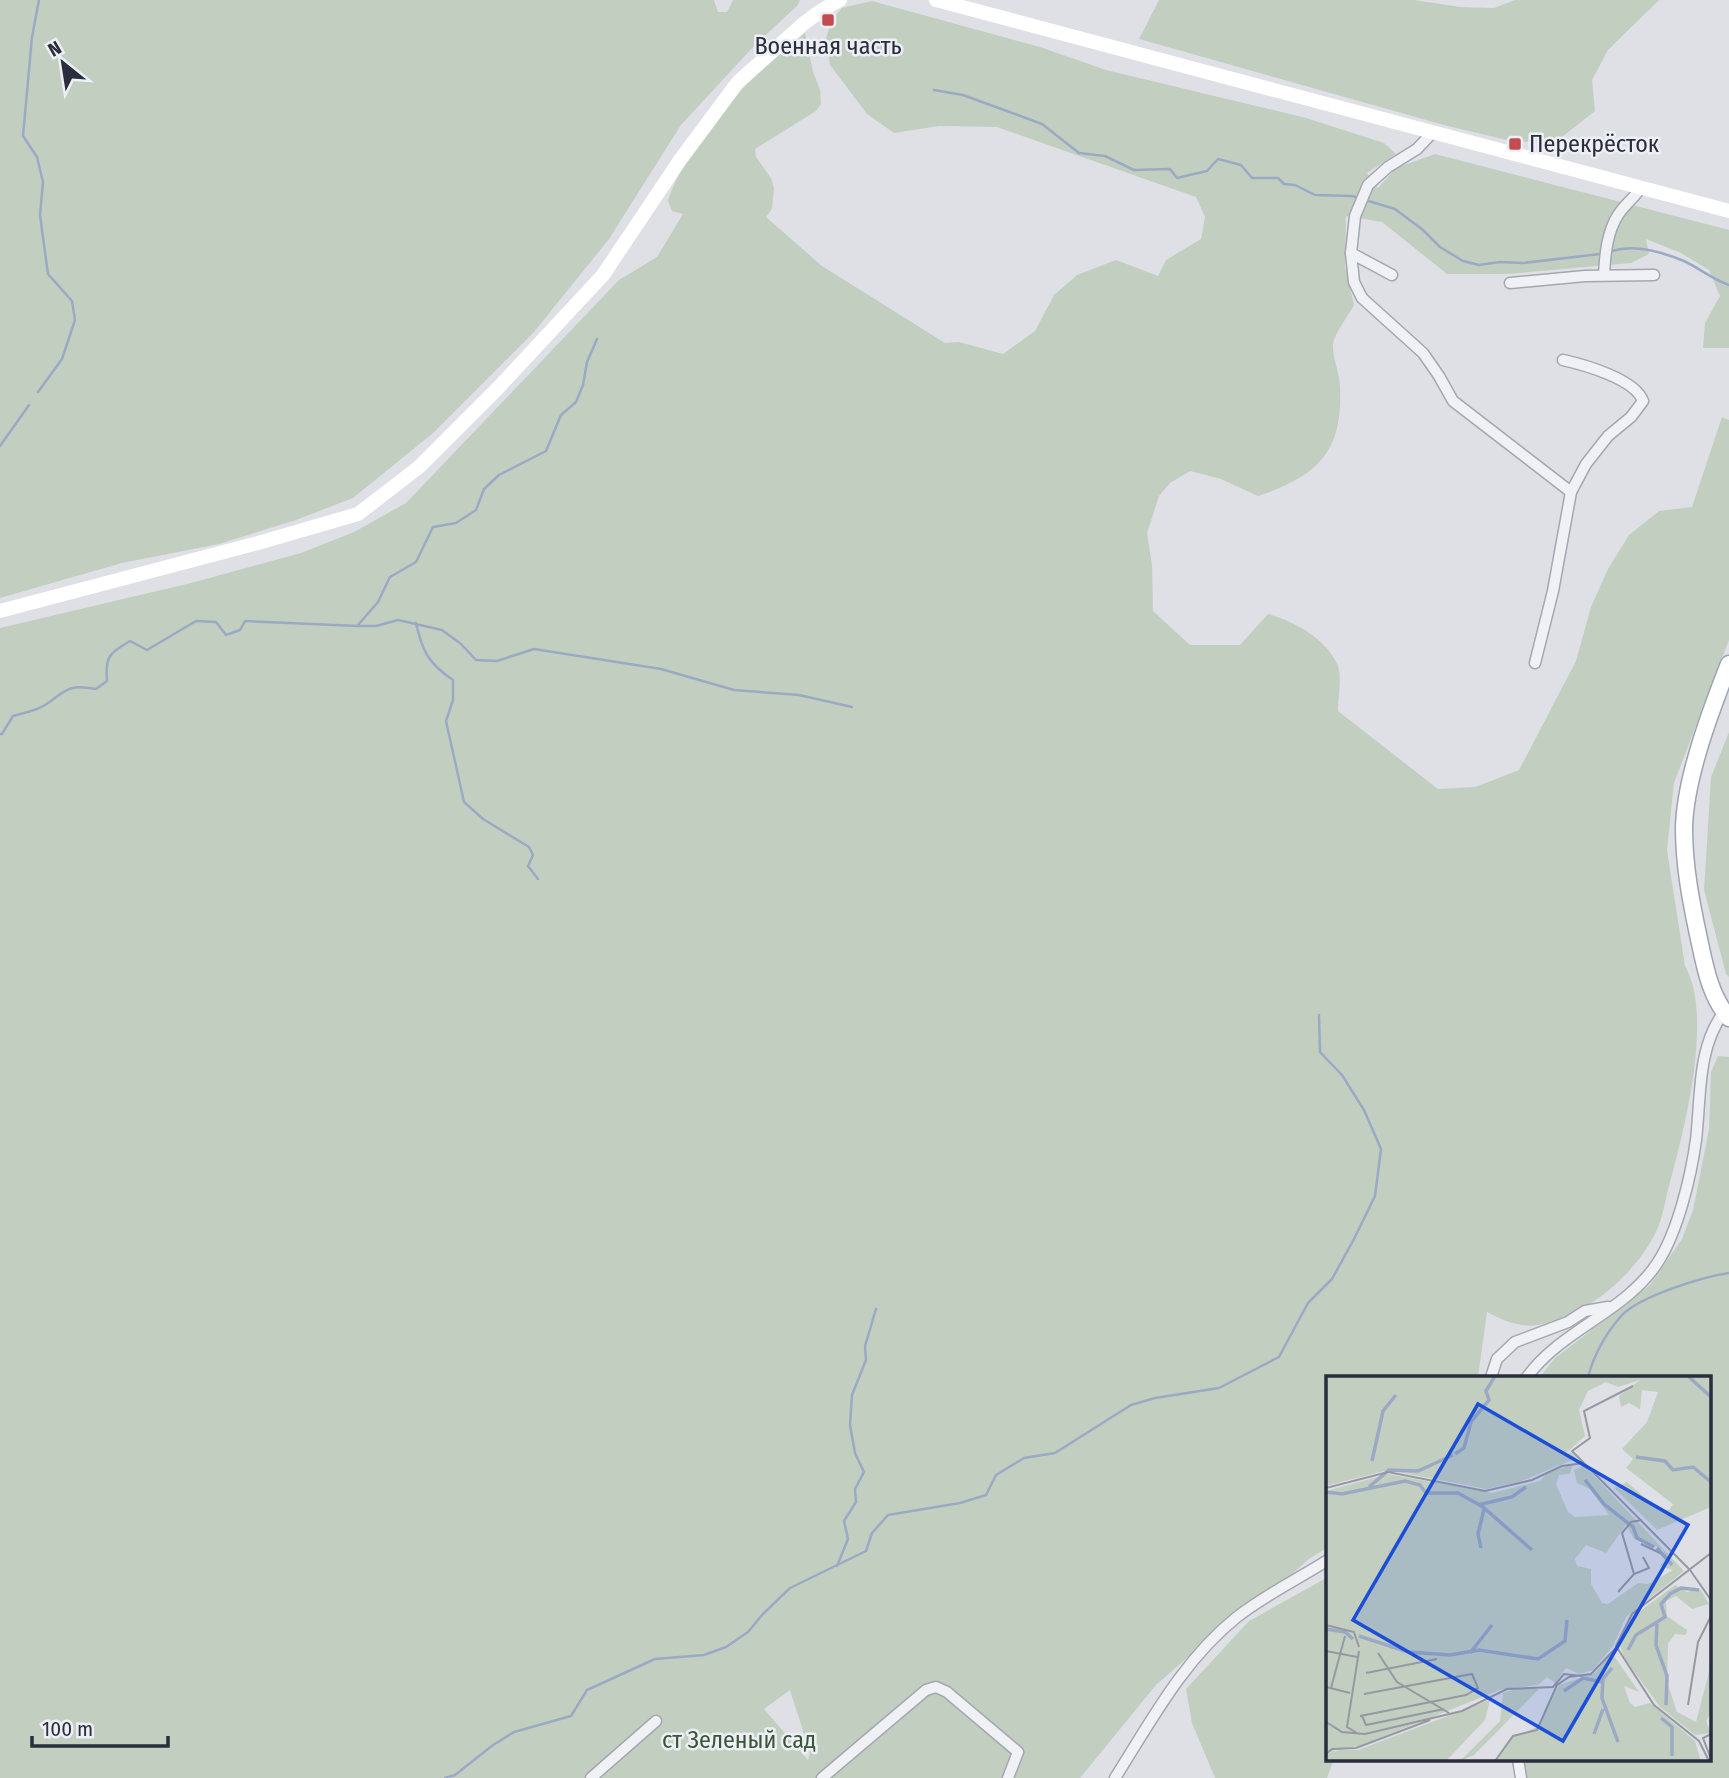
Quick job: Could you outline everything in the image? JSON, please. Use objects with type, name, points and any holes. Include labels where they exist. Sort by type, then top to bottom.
[{"type":"main road","points":[[1726,1015],[1711,988],[1696,924],[1687,883],[1684,825],[1700,746],[1729,664]]},
{"type":"street","points":[[0,611],[258,543],[358,513],[419,467],[498,388],[603,275],[680,160],[738,82],[803,24],[840,0]]},
{"type":"street","points":[[936,0],[1729,211]]},
{"type":"street","points":[[1432,133],[1417,149],[1388,167],[1368,185],[1355,216],[1351,253],[1354,282],[1362,298],[1423,353],[1453,401],[1572,492]]},
{"type":"street","points":[[1604,275],[1611,226],[1640,189]]},
{"type":"street","points":[[1351,253],[1392,275]]},
{"type":"street","points":[[1510,283],[1604,275],[1654,275]]},
{"type":"street","points":[[1535,663],[1572,492],[1586,464],[1608,436],[1640,408],[1643,401],[1639,393],[1628,385],[1594,368],[1563,360]]},
{"type":"street","points":[[1528,1376],[1538,1363],[1638,1287],[1659,1261],[1674,1227],[1696,1143],[1705,1054],[1712,1027],[1726,1015]]},
{"type":"street","points":[[1491,1376],[1497,1359],[1515,1342],[1567,1322],[1585,1311],[1612,1306]]},
{"type":"street","points":[[1115,1778],[1161,1704],[1197,1655],[1237,1617],[1326,1561]]},
{"type":"street","points":[[822,1778],[926,1690],[936,1686],[947,1692],[1018,1752],[1008,1778]]},
{"type":"street","points":[[591,1778],[656,1721]]},
{"type":"green space","points":[[0,0],[714,0],[718,12],[727,12],[733,0],[800,0],[681,125],[609,239],[534,332],[432,434],[353,498],[296,520],[219,544],[122,563],[0,598]]},
{"type":"green space","points":[[1159,0],[1414,0],[1460,7],[1494,8],[1515,0],[1659,0],[1608,50],[1592,80],[1595,111],[1557,141],[1515,142],[1444,125],[1139,39]]},
{"type":"green space","name":"ст Зеленый сад","points":[[872,1],[1040,47],[1106,70],[1306,118],[1384,143],[1396,154],[1367,173],[1378,188],[1396,168],[1435,154],[1729,230],[1729,348],[1703,348],[1705,323],[1720,296],[1709,270],[1681,253],[1646,239],[1649,254],[1631,263],[1508,274],[1447,274],[1382,222],[1346,216],[1345,266],[1354,305],[1333,344],[1340,382],[1340,410],[1337,429],[1323,458],[1297,480],[1258,496],[1221,479],[1190,471],[1170,483],[1159,496],[1147,533],[1152,565],[1153,611],[1190,645],[1240,645],[1268,614],[1289,622],[1309,633],[1333,656],[1338,666],[1340,682],[1338,711],[1438,789],[1475,787],[1519,770],[1576,661],[1591,607],[1608,569],[1629,535],[1659,511],[1692,507],[1722,417],[1729,420],[1729,640],[1674,783],[1667,850],[1685,966],[1693,988],[1697,1014],[1697,1043],[1682,1135],[1656,1232],[1647,1248],[1622,1278],[1592,1303],[1574,1312],[1557,1320],[1531,1326],[1511,1323],[1487,1312],[1478,1376],[1326,1376],[1326,1548],[1205,1642],[1156,1685],[1080,1778],[0,1778],[0,628],[191,583],[301,553],[354,532],[406,503],[619,280],[657,257],[683,214],[672,211],[668,201],[691,154],[712,123],[736,96],[805,33],[813,72],[820,90],[821,104],[816,111],[755,149],[756,157],[771,178],[774,188],[772,209],[766,217],[822,266],[945,343],[959,342],[1003,354],[1035,331],[1054,295],[1077,275],[1116,260],[1158,276],[1166,260],[1201,239],[1205,217],[1196,197],[997,127],[939,126],[894,133],[867,114],[830,65],[826,39],[831,21],[842,8]],"holes":[[[790,1690],[810,1753],[808,1760],[764,1709]]]},
{"type":"green space","points":[[1729,732],[1729,977],[1704,890],[1711,777]]},
{"type":"green space","points":[[1718,1056],[1729,1057],[1729,1778],[1525,1778],[1523,1760],[1712,1760],[1712,1376],[1541,1376],[1554,1359],[1650,1285],[1682,1239],[1693,1210],[1709,1129],[1711,1072]]},
{"type":"green space","points":[[1326,1578],[1326,1760],[1334,1760],[1327,1778],[1215,1778],[1192,1723],[1186,1689],[1249,1621]]},
{"type":"waterway","points":[[38,392],[62,359],[75,320],[72,301],[48,274],[40,215],[43,182],[37,157],[23,136],[32,37],[39,0]]},
{"type":"waterway","points":[[934,90],[963,95],[1042,124],[1079,153],[1105,156],[1134,170],[1170,169],[1177,178],[1207,171],[1218,159],[1241,165],[1252,178],[1278,178],[1284,184],[1295,185],[1315,195],[1352,196],[1395,209],[1440,247],[1463,261],[1479,265],[1600,254]]},
{"type":"waterway","points":[[1612,251],[1629,248],[1667,255],[1729,285]]},
{"type":"waterway","points":[[358,625],[378,602],[390,577],[416,562],[433,527],[456,523],[476,510],[484,489],[499,475],[546,451],[561,415],[576,402],[583,385],[587,362],[597,339]]},
{"type":"waterway","points":[[0,446],[29,405]]},
{"type":"waterway","points":[[0,734],[13,716],[41,707],[68,690],[79,687],[96,689],[107,681],[110,656],[130,641],[147,650],[196,621],[216,622],[226,635],[240,630],[245,621],[376,626],[398,620],[442,630],[476,660],[497,661],[534,649],[661,669],[734,690],[799,695],[852,707]]},
{"type":"waterway","points":[[416,623],[428,656],[453,680],[453,700],[446,721],[464,802],[483,819],[529,847],[533,855],[528,866],[538,879]]},
{"type":"waterway","points":[[445,1778],[455,1775],[514,1732],[571,1716],[587,1690],[655,1659],[704,1655],[726,1647],[748,1632],[790,1588],[866,1551],[872,1533],[888,1515],[960,1503],[986,1495],[996,1475],[1024,1458],[1055,1453],[1131,1405],[1155,1398],[1219,1388],[1279,1357],[1308,1303],[1332,1279],[1354,1239],[1375,1196],[1381,1149],[1364,1110],[1342,1075],[1320,1052],[1319,1015]]},
{"type":"waterway","points":[[1588,1376],[1606,1337],[1622,1315],[1631,1308],[1672,1288],[1729,1273]]},
{"type":"waterway","points":[[837,1566],[848,1539],[844,1521],[856,1502],[855,1489],[864,1472],[855,1453],[850,1425],[852,1395],[866,1360],[865,1346],[876,1309]]},
{"type":"place","name":"Военная часть","points":[[828,20]]},
{"type":"place","name":"Перекрёсток","points":[[1515,144]]}]
